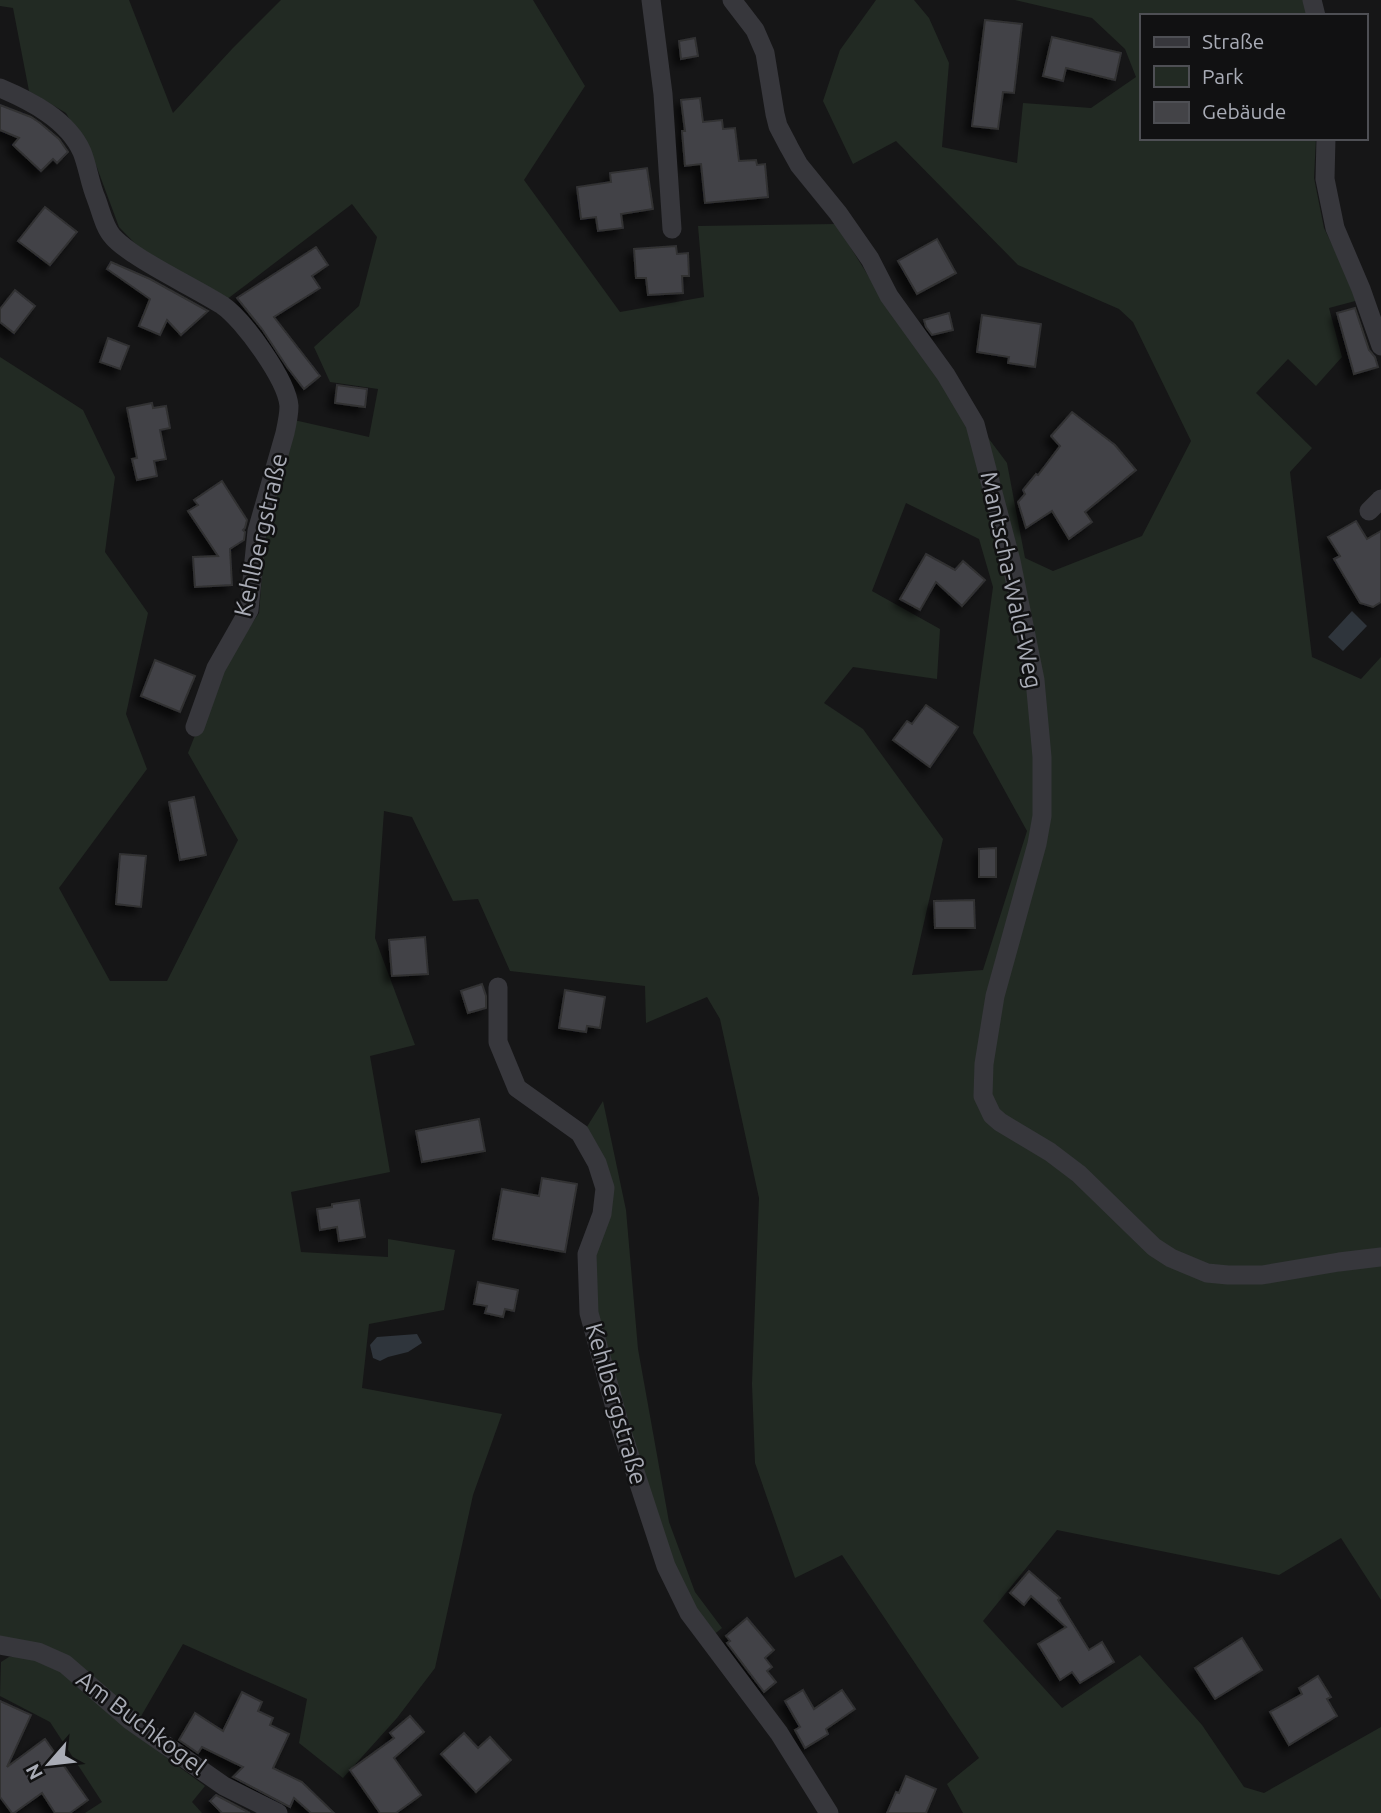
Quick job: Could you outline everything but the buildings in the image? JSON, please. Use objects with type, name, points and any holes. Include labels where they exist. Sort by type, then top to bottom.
[{"type":"street","points":[[651,0],[663,94],[672,229]]},
{"type":"street","name":"Mantscha-Wald-Weg","points":[[732,0],[755,30],[765,53],[778,126],[799,165],[838,212],[870,259],[889,296],[946,375],[975,424],[1014,573],[1035,680],[1042,757],[1042,816],[1037,844],[995,996],[982,1086],[987,1107],[1000,1122],[1050,1152],[1079,1174],[1154,1247],[1171,1258],[1207,1273],[1262,1275],[1381,1257]]},
{"type":"street","name":"Kehlbergstraße","points":[[0,88],[33,104],[69,131],[83,154],[92,189],[110,234],[117,242],[154,268],[225,307],[262,351],[284,388],[289,406],[288,418],[257,531],[248,610],[216,668],[195,727]]},
{"type":"street","points":[[1326,140],[1325,179],[1335,228],[1381,346]]},
{"type":"street","name":"Kehlbergstraße","points":[[498,987],[498,1042],[517,1088],[580,1133],[597,1163],[606,1188],[603,1214],[587,1254],[589,1314],[620,1426],[666,1566],[689,1613],[779,1733],[829,1813]]},
{"type":"street","name":"Am Buchkogel","points":[[0,1645],[38,1652],[65,1664],[131,1721],[225,1786],[271,1812]]},
{"type":"green space","points":[[0,0],[129,0],[173,113],[281,0],[533,0],[585,86],[524,180],[620,312],[704,297],[698,226],[836,224],[874,285],[1007,463],[1025,558],[1053,571],[1142,536],[1191,441],[1133,322],[1119,309],[1018,265],[896,141],[853,164],[823,101],[840,50],[876,0],[914,0],[929,18],[949,63],[942,147],[1017,163],[1023,103],[1091,108],[1136,77],[1125,49],[1092,18],[1015,0],[1306,0],[1310,14],[1140,14],[1140,140],[1316,140],[1314,178],[1324,228],[1359,300],[1329,308],[1342,357],[1316,386],[1288,359],[1256,393],[1312,448],[1290,472],[1312,657],[1361,679],[1381,657],[1381,1600],[1341,1538],[1279,1575],[1057,1530],[983,1621],[1062,1708],[1140,1655],[1202,1725],[1244,1787],[1264,1793],[1381,1727],[1381,1813],[963,1813],[947,1784],[979,1758],[842,1555],[795,1578],[755,1463],[752,1384],[759,1198],[720,1019],[707,997],[646,1023],[645,986],[510,971],[478,899],[453,901],[412,817],[384,811],[375,938],[415,1045],[370,1056],[390,1172],[291,1192],[301,1252],[388,1257],[388,1239],[455,1250],[444,1310],[369,1324],[362,1388],[502,1414],[473,1495],[435,1668],[397,1718],[343,1778],[299,1743],[307,1699],[183,1644],[140,1718],[102,1686],[0,1640],[0,357],[83,410],[115,477],[105,552],[148,613],[126,714],[147,769],[59,888],[110,981],[167,981],[238,840],[188,753],[222,667],[259,613],[266,526],[294,420],[369,437],[378,389],[330,382],[314,347],[359,306],[377,237],[352,204],[226,300],[154,263],[119,227],[96,165],[66,113],[29,91],[13,8],[0,6]],"holes":[[[906,503],[979,539],[993,587],[973,733],[1027,831],[983,970],[912,975],[943,839],[863,729],[824,703],[853,667],[937,679],[940,629],[872,591]]]},
{"type":"green space","points":[[603,1101],[626,1210],[638,1349],[669,1522],[695,1592],[722,1628],[712,1636],[685,1595],[619,1403],[597,1308],[595,1254],[612,1207],[585,1130]]},
{"type":"green space","points":[[29,1656],[61,1672],[132,1732],[205,1786],[192,1802],[202,1813],[85,1813],[102,1802],[50,1722],[0,1696],[1,1662],[9,1657]]},
{"type":"shaded area","points":[[1352,611],[1367,626],[1343,651],[1328,637]]},
{"type":"shaded area","points":[[417,1334],[422,1343],[408,1352],[380,1361],[373,1358],[370,1345],[377,1337]]}]
